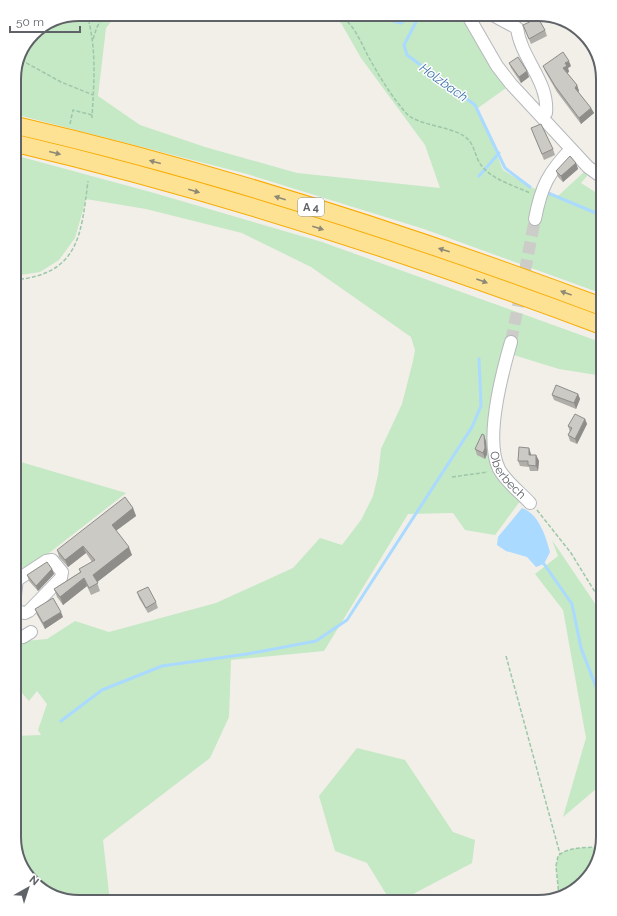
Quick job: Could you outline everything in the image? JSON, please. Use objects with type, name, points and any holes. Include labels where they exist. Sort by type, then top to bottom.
[{"type":"highway","name":"A 4","points":[[21,127],[168,165],[360,222],[471,259],[596,304]]},
{"type":"highway","name":"A 4","points":[[21,145],[162,181],[368,243],[449,270],[596,323]]},
{"type":"street","points":[[471,21],[497,66],[571,149],[588,167],[596,173]]},
{"type":"street","points":[[504,21],[518,28],[522,50],[534,70],[544,92],[547,108],[546,114],[542,117]]},
{"type":"street","points":[[535,219],[539,197],[548,176],[571,149]]},
{"type":"street","name":"Oberbech","points":[[511,342],[500,381],[495,423],[495,460],[500,470],[510,483],[530,503]]},
{"type":"street","points":[[21,571],[52,560],[62,572],[62,578],[29,612],[21,612]]},
{"type":"street","points":[[21,637],[31,632]]},
{"type":"path","points":[[89,21],[93,39],[92,118]]},
{"type":"path","points":[[93,39],[101,21]]},
{"type":"path","points":[[348,21],[359,35],[375,68],[393,98],[407,115],[414,120],[456,132],[465,137],[474,147],[479,162],[488,173],[539,197]]},
{"type":"path","points":[[24,61],[61,82],[93,95]]},
{"type":"path","points":[[70,124],[73,110],[92,115]]},
{"type":"path","points":[[21,279],[31,278],[52,271],[68,254],[81,231],[88,181]]},
{"type":"path","points":[[452,477],[500,470]]},
{"type":"path","name":"Oberbech","points":[[530,503],[571,553],[596,594]]},
{"type":"path","points":[[506,656],[560,854]]},
{"type":"path","points":[[559,892],[556,858],[560,854],[575,849],[595,847]]},
{"type":"green space","points":[[78,21],[112,21],[106,28],[98,96],[140,125],[205,147],[297,173],[440,188],[425,145],[361,58],[341,23],[337,21],[465,21],[480,49],[506,88],[478,108],[503,170],[530,187],[558,196],[585,171],[587,176],[581,183],[596,193],[596,291],[424,229],[247,174],[21,116],[21,75],[25,56],[38,38],[56,25]]},
{"type":"green space","points":[[21,157],[154,193],[322,242],[596,340],[596,375],[559,369],[504,352],[492,460],[521,500],[495,535],[465,530],[453,513],[408,514],[324,651],[231,660],[229,717],[210,758],[103,840],[109,895],[75,895],[60,892],[48,886],[48,868],[30,868],[25,860],[21,845],[21,736],[41,735],[38,730],[47,704],[37,691],[29,701],[21,692],[21,641],[47,639],[75,621],[109,632],[216,603],[293,568],[320,538],[342,545],[361,520],[373,496],[378,475],[381,449],[402,404],[415,350],[411,337],[311,267],[242,233],[146,209],[86,199],[75,238],[59,260],[40,272],[21,275]]},
{"type":"green space","points":[[21,462],[126,493],[21,575]]},
{"type":"green space","points":[[552,540],[596,607],[596,789],[563,817],[586,738],[563,610],[535,574],[558,556]]},
{"type":"green space","points":[[357,748],[405,760],[453,832],[475,840],[472,863],[411,895],[387,895],[367,863],[335,851],[319,796]]},
{"type":"green space","points":[[595,847],[592,860],[584,873],[574,883],[559,892],[556,866],[558,856],[572,849]]},
{"type":"water","points":[[522,508],[533,515],[541,527],[550,552],[544,564],[536,567],[527,557],[506,551],[497,545],[498,537]]},
{"type":"building","points":[[532,21],[540,21],[545,30],[529,39],[523,25]]},
{"type":"building","points":[[563,52],[569,61],[565,63],[567,66],[563,68],[577,85],[575,88],[591,108],[579,118],[555,86],[543,66]]},
{"type":"building","points":[[518,57],[527,71],[519,77],[509,63]]},
{"type":"building","points":[[541,124],[553,149],[542,154],[531,128]]},
{"type":"building","points":[[570,156],[576,163],[561,176],[556,171]]},
{"type":"building","points":[[556,385],[578,394],[574,403],[552,395]]},
{"type":"building","points":[[575,414],[585,419],[575,439],[568,435],[572,428],[568,426]]},
{"type":"building","points":[[482,434],[484,435],[485,448],[483,453],[475,449]]},
{"type":"building","points":[[519,447],[529,448],[529,455],[536,455],[536,466],[528,465],[528,461],[518,461]]},
{"type":"building","points":[[125,497],[133,508],[112,525],[129,547],[93,575],[98,583],[89,588],[84,578],[60,597],[54,589],[81,572],[79,569],[95,560],[83,546],[65,560],[57,550]]},
{"type":"building","points":[[47,562],[52,569],[36,586],[27,575]]},
{"type":"building","points":[[148,587],[156,602],[146,608],[137,592]]},
{"type":"building","points":[[53,598],[61,612],[43,623],[35,609]]},
{"type":"waterway","name":"Holzbach","points":[[393,21],[401,23],[404,21]]},
{"type":"waterway","name":"Holzbach","points":[[415,21],[416,22],[404,45],[407,55],[475,105],[505,168],[530,187]]},
{"type":"waterway","points":[[479,176],[499,153]]},
{"type":"waterway","name":"Holzbach","points":[[548,193],[596,213]]},
{"type":"waterway","points":[[61,721],[102,690],[162,666],[247,654],[316,641],[347,620],[472,427],[481,406],[479,359]]},
{"type":"waterway","points":[[544,564],[572,604],[581,648],[596,687]]},
{"type":"tunnel","points":[[511,342],[535,219]]}]
